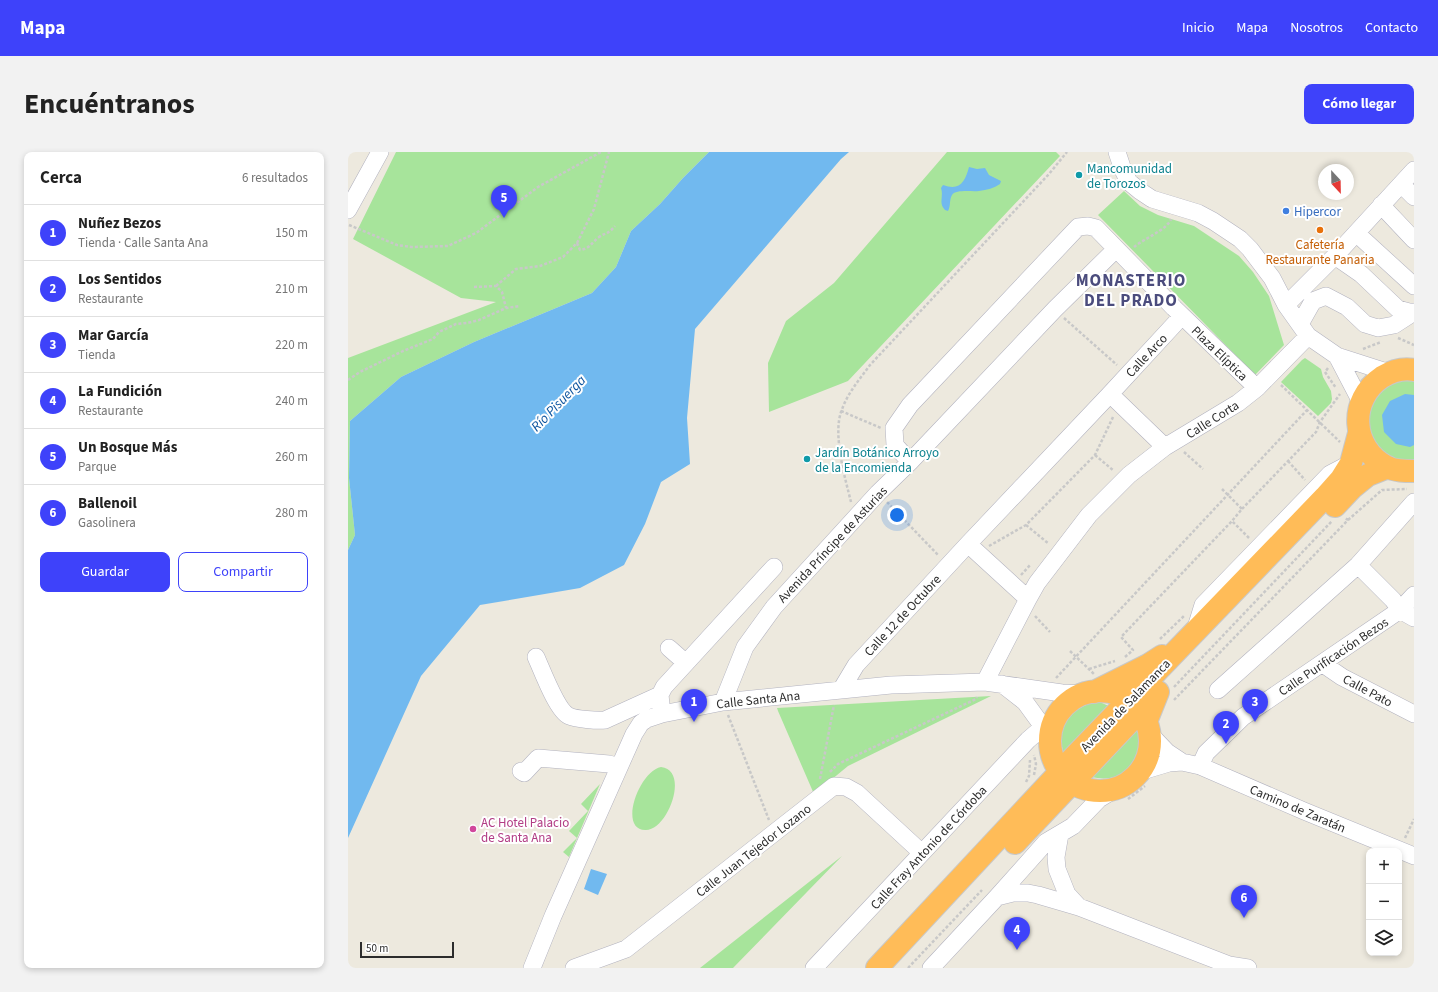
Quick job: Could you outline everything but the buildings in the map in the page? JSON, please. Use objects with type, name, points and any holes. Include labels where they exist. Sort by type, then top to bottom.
[{"type":"highway","points":[[1413,487],[1399,471],[1388,467],[1371,455],[1351,447],[1360,402],[1373,384],[1390,373],[1407,369],[1414,370]]},
{"type":"highway","name":"Avenida de Salamanca","points":[[1141,717],[1190,638],[1341,479],[1351,447]]},
{"type":"highway","name":"Avenida de Salamanca","points":[[877,968],[1066,777],[1168,694],[1352,488],[1368,475],[1388,467]]},
{"type":"highway","points":[[1092,688],[1116,694],[1141,717],[1149,748],[1148,754],[1139,772],[1120,786],[1105,790],[1089,790],[1066,777],[1053,758],[1046,731],[1062,708],[1070,701],[1092,688],[1148,665],[1190,638]]},
{"type":"highway","name":"Avenida de Salamanca","points":[[898,968],[1066,777]]},
{"type":"street","points":[[348,210],[380,152]]},
{"type":"street","points":[[1117,152],[1129,182],[1140,191],[1152,199],[1198,213],[1214,221],[1240,239],[1250,249],[1272,278],[1286,305],[1304,330],[1337,356],[1390,373]]},
{"type":"street","points":[[1286,305],[1335,256],[1414,170]]},
{"type":"street","points":[[1402,184],[1414,197]]},
{"type":"street","points":[[1381,205],[1414,240]]},
{"type":"street","name":"Plaza Elíptica","points":[[910,462],[895,444],[894,428],[910,405],[1078,227],[1088,226],[1096,228],[1182,316],[1257,388],[1270,375],[1304,330],[1313,300],[1326,296],[1347,307],[1365,324],[1378,328],[1394,325],[1413,312]]},
{"type":"street","points":[[1356,233],[1414,286]]},
{"type":"street","name":"Avenida Príncipe de Asturias","points":[[723,702],[745,647],[774,607],[878,493],[910,462],[1055,309],[1120,253]]},
{"type":"street","points":[[1335,256],[1361,274],[1398,308],[1413,312]]},
{"type":"street","name":"Calle Arco","points":[[972,548],[1115,399],[1128,375],[1182,316]]},
{"type":"street","points":[[1337,356],[1360,402]]},
{"type":"street","name":"Calle Corta","points":[[985,682],[1037,583],[1089,515],[1130,475],[1165,447],[1238,404],[1257,388]]},
{"type":"street","points":[[1115,399],[1165,447]]},
{"type":"street","points":[[1218,690],[1358,565],[1413,487]]},
{"type":"street","points":[[972,548],[1028,599]]},
{"type":"street","name":"Calle 12 de Octubre","points":[[838,690],[856,665],[948,565],[972,548]]},
{"type":"street","points":[[1358,565],[1407,614]]},
{"type":"street","points":[[662,714],[660,696],[664,687],[774,566]]},
{"type":"street","name":"Calle Purificación Bezos","points":[[1200,766],[1206,753],[1243,717],[1323,664],[1407,614],[1414,595]]},
{"type":"street","points":[[669,648],[686,663]]},
{"type":"street","points":[[536,657],[560,709],[568,716],[599,721],[605,720],[660,696]]},
{"type":"street","name":"Calle Pato","points":[[1323,664],[1342,677],[1414,714]]},
{"type":"street","name":"Calle Santa Ana","points":[[532,968],[556,909],[634,734],[641,723],[647,719],[662,714],[723,702],[891,685],[985,682],[1062,693],[1092,688]]},
{"type":"street","points":[[1002,684],[1025,702],[1046,731]]},
{"type":"street","name":"Camino de Zaratán","points":[[1141,717],[1167,752],[1182,762]]},
{"type":"street","name":"Calle Fray Antonio de Córdoba","points":[[814,968],[1028,740],[1046,731]]},
{"type":"street","points":[[521,771],[524,773],[538,758],[609,764],[619,767]]},
{"type":"street","name":"Camino de Zaratán","points":[[1139,772],[1169,763],[1182,762],[1200,766],[1407,853]]},
{"type":"street","name":"Calle Juan Tejedor Lozano","points":[[574,968],[626,949],[775,834],[834,786],[846,787],[858,793],[922,853]]},
{"type":"street","points":[[930,968],[997,897],[1046,842],[1073,826],[1099,799],[1120,786]]},
{"type":"street","points":[[1060,834],[1056,857],[1057,870],[1067,894],[1079,907]]},
{"type":"street","points":[[997,897],[1028,893],[1079,907],[1231,967],[1244,966],[1248,968]]},
{"type":"path","points":[[348,224],[396,245],[411,247],[448,246],[476,233],[538,187],[601,152]]},
{"type":"path","points":[[474,286],[496,286],[516,269],[540,266],[562,257],[577,243],[594,209],[609,152]]},
{"type":"path","points":[[858,515],[852,506],[843,468],[838,426],[841,412],[851,391],[870,365],[1049,174],[1067,152]]},
{"type":"path","points":[[1120,253],[1130,250],[1163,229],[1170,222],[1175,206]]},
{"type":"path","points":[[577,243],[580,250],[588,249],[599,237],[609,233],[615,226]]},
{"type":"path","points":[[496,286],[502,292],[506,308]]},
{"type":"path","points":[[348,380],[360,372],[403,351],[433,339],[439,332],[456,324],[479,320],[506,308],[520,306]]},
{"type":"path","points":[[1055,309],[1128,375]]},
{"type":"path","points":[[1396,336],[1414,345]]},
{"type":"path","points":[[1359,350],[1383,341]]},
{"type":"path","points":[[1089,669],[1121,659],[1133,650],[1121,637],[1316,432],[1320,422],[1340,394],[1325,372],[1337,356]]},
{"type":"path","points":[[1270,375],[1320,422],[1351,447]]},
{"type":"path","points":[[972,548],[1026,525],[1095,454],[1115,399]]},
{"type":"path","points":[[1052,682],[1307,410]]},
{"type":"path","points":[[841,412],[885,430]]},
{"type":"path","points":[[1095,454],[1116,473]]},
{"type":"path","points":[[1288,462],[1306,481]]},
{"type":"path","points":[[1168,694],[1184,689],[1348,520],[1382,490],[1413,487]]},
{"type":"path","points":[[1222,489],[1242,509]]},
{"type":"path","points":[[878,493],[948,565]]},
{"type":"path","points":[[1344,517],[1348,520]]},
{"type":"path","points":[[1168,694],[1335,519]]},
{"type":"path","points":[[1232,521],[1249,538]]},
{"type":"path","points":[[1026,525],[1050,545]]},
{"type":"path","points":[[1070,651],[1089,669],[1092,688]]},
{"type":"path","points":[[829,773],[838,764],[976,699],[985,682]]},
{"type":"path","points":[[824,778],[819,782],[838,690]]},
{"type":"path","points":[[723,702],[775,834]]},
{"type":"path","points":[[1407,853],[1414,819]]},
{"type":"green space","points":[[396,152],[709,152],[660,204],[631,231],[616,267],[592,293],[474,342],[401,377],[350,421],[349,478],[355,535],[348,550],[348,358],[496,302],[461,298],[353,239]]},
{"type":"green space","points":[[947,152],[1056,152],[1060,156],[848,381],[769,412],[768,363],[786,321],[834,283]]},
{"type":"green space","points":[[1124,191],[1140,206],[1158,215],[1194,226],[1239,256],[1253,272],[1269,296],[1284,345],[1255,375],[1098,215]]},
{"type":"green space","points":[[1305,358],[1321,369],[1323,377],[1331,391],[1331,403],[1318,416],[1281,382]]},
{"type":"green space","points":[[1414,379],[1414,463],[1389,459],[1369,440],[1366,411],[1372,398],[1395,380]]},
{"type":"green space","points":[[991,696],[848,766],[814,794],[777,708]]},
{"type":"green space","points":[[1091,703],[1102,703],[1111,707],[1064,755],[1061,737],[1062,729],[1065,723],[1075,712]]},
{"type":"green space","points":[[1135,727],[1139,735],[1140,750],[1134,763],[1123,773],[1110,778],[1088,776]]},
{"type":"green space","points":[[661,767],[670,771],[674,778],[675,788],[673,800],[662,821],[654,827],[646,830],[638,828],[633,821],[632,812],[634,801],[645,779],[653,771]]},
{"type":"green space","points":[[600,784],[569,857],[563,852],[577,838],[569,831],[588,811],[581,804]]},
{"type":"green space","points":[[842,856],[733,968],[700,968]]},
{"type":"water","name":"Río Pisuerga","points":[[709,152],[849,152],[841,159],[695,329],[687,418],[690,464],[661,482],[645,524],[624,565],[580,588],[480,605],[421,676],[348,838],[348,550],[355,535],[349,478],[350,421],[401,377],[474,342],[592,293],[616,267],[631,231],[660,204]]},
{"type":"water","points":[[969,167],[977,169],[985,168],[989,175],[1001,181],[1000,184],[985,190],[960,191],[954,193],[951,197],[948,211],[945,210],[941,202],[941,188],[943,185],[954,187],[961,184],[966,177]]},
{"type":"water","points":[[1405,394],[1414,395],[1414,445],[1410,447],[1396,444],[1384,432],[1382,415],[1390,401]]},
{"type":"water","points":[[591,869],[607,874],[598,895],[584,889]]},
{"type":"place","name":"Mancomunidad de Torozos","points":[[1079,175]]},
{"type":"place","name":"Hipercor","points":[[1286,211]]},
{"type":"place","name":"Un Bosque Más","points":[[504,218]]},
{"type":"place","name":"Cafetería Restaurante Panaria","points":[[1320,230]]},
{"type":"place","name":"Jardín Botánico Arroyo de la Encomienda","points":[[807,459]]},
{"type":"place","name":"Nuñez Bezos","points":[[694,722]]},
{"type":"place","name":"Mar García","points":[[1255,722]]},
{"type":"place","name":"Los Sentidos","points":[[1226,744]]},
{"type":"place","name":"AC Hotel Palacio de Santa Ana","points":[[473,829]]},
{"type":"place","name":"Ballenoil","points":[[1244,918]]},
{"type":"place","name":"La Fundición","points":[[1017,950]]},
{"type":"district","name":"MONASTERIO DEL PRADO","points":[[1131,290]]}]
